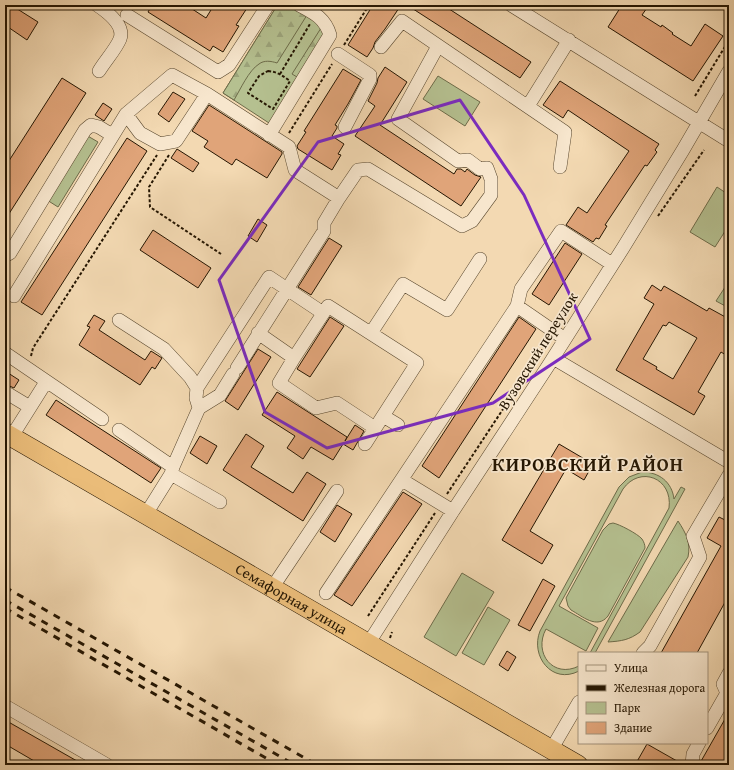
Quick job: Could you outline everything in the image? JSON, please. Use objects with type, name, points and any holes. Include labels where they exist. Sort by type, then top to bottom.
[{"type":"highway","name":"Семафорная улица","points":[[8,435],[578,765]]},
{"type":"street","points":[[97,5],[105,10],[120,27]]},
{"type":"street","points":[[99,71],[120,38],[120,27],[131,10],[218,72],[229,65],[268,5]]},
{"type":"street","points":[[269,135],[330,36],[327,25],[318,10],[299,5]]},
{"type":"street","points":[[511,5],[729,141]]},
{"type":"street","points":[[381,47],[402,21],[565,132],[560,167]]},
{"type":"street","points":[[528,106],[569,40]]},
{"type":"street","points":[[146,514],[172,470],[199,408],[220,395],[258,333],[324,232],[324,223],[358,170],[368,169],[462,226],[472,221],[491,195],[491,179],[487,168],[480,169],[468,160],[458,161],[398,119],[438,46]]},
{"type":"street","points":[[338,54],[370,75],[370,79],[345,127]]},
{"type":"street","name":"Вузовский переулок","points":[[368,644],[553,358],[560,335],[612,264],[683,150],[729,71]]},
{"type":"street","points":[[14,296],[126,114],[172,75],[207,94],[289,147],[295,170],[339,198]]},
{"type":"street","points":[[126,114],[140,133],[161,146],[176,141],[207,94]]},
{"type":"street","points":[[5,256],[10,253],[85,130],[91,125],[99,127],[112,135]]},
{"type":"street","points":[[326,593],[517,306],[521,289],[561,231],[612,264]]},
{"type":"street","points":[[371,333],[403,284],[447,310],[480,259]]},
{"type":"street","points":[[199,408],[196,398],[198,388],[269,277],[323,313]]},
{"type":"street","points":[[365,444],[417,363],[328,306],[279,383],[316,408],[336,403],[375,428]]},
{"type":"street","points":[[517,306],[560,335]]},
{"type":"street","points":[[119,320],[164,349],[198,388]]},
{"type":"street","points":[[258,333],[294,358]]},
{"type":"street","points":[[5,353],[102,420]]},
{"type":"street","points":[[553,358],[729,462]]},
{"type":"street","points":[[8,435],[30,407],[46,382]]},
{"type":"street","points":[[5,392],[30,407]]},
{"type":"street","points":[[383,416],[398,425]]},
{"type":"street","points":[[119,430],[172,470],[220,502]]},
{"type":"street","points":[[644,652],[650,646],[700,557],[693,536],[729,475]]},
{"type":"street","points":[[402,480],[453,511]]},
{"type":"street","points":[[272,588],[337,490]]},
{"type":"street","points":[[708,726],[727,693],[723,684],[729,673]]},
{"type":"street","points":[[552,750],[578,704]]},
{"type":"street","points":[[5,706],[107,765]]},
{"type":"street","points":[[692,765],[693,754],[698,744]]},
{"type":"path","points":[[282,143],[369,5]]},
{"type":"path","points":[[280,74],[318,10]]},
{"type":"path","points":[[695,96],[729,40]]},
{"type":"path","points":[[274,72],[280,74],[290,81],[273,109],[248,93],[259,76],[263,73],[274,72]]},
{"type":"path","points":[[28,369],[33,348],[161,146],[169,153],[149,187],[150,207],[221,254]]},
{"type":"path","points":[[658,216],[704,150]]},
{"type":"path","points":[[692,156],[699,158]]},
{"type":"path","points":[[368,616],[441,503],[560,335]]},
{"type":"highlighted area","points":[[460,100],[524,195],[590,339],[493,403],[327,448],[265,412],[219,280],[318,142]]},
{"type":"green space","points":[[283,5],[312,19],[321,29],[323,35],[269,123],[223,93],[275,9]]},
{"type":"green space","points":[[283,5],[307,15],[277,63],[265,61],[255,67],[248,75],[234,100],[223,93],[275,9]]},
{"type":"green space","points":[[321,28],[323,35],[297,77],[292,74]]},
{"type":"green space","points":[[438,76],[480,102],[465,126],[423,99]]},
{"type":"green space","points":[[86,135],[98,142],[58,207],[47,200]]},
{"type":"green space","points":[[717,187],[729,195],[729,225],[715,247],[690,232]]},
{"type":"green space","points":[[729,281],[729,308],[716,301]]},
{"type":"green space","points":[[642,472],[648,472],[659,476],[664,479],[671,488],[674,499],[681,487],[685,489],[596,652],[591,652],[669,508],[669,498],[666,489],[661,482],[654,478],[638,478],[630,482],[623,489],[559,606],[598,628],[586,651],[546,629],[542,647],[544,655],[548,661],[561,669],[570,669],[578,666],[578,671],[569,674],[560,674],[552,671],[546,666],[541,658],[538,650],[540,631],[619,487],[629,477]]},
{"type":"green space","points":[[678,521],[687,538],[689,547],[688,557],[640,632],[625,640],[608,642]]},
{"type":"green space","points":[[613,523],[620,525],[640,537],[645,545],[645,548],[608,616],[604,620],[594,622],[571,610],[568,606],[566,598],[603,530],[609,524]]},
{"type":"green space","points":[[462,573],[494,592],[456,656],[424,637]]},
{"type":"green space","points":[[488,607],[510,620],[484,665],[462,653]]},
{"type":"building","points":[[5,5],[11,5],[38,22],[27,40],[5,25]]},
{"type":"building","points":[[152,5],[186,5],[206,18],[214,5],[249,5],[236,25],[239,26],[223,52],[213,46],[210,51],[148,12]]},
{"type":"building","points":[[373,5],[401,5],[375,42],[367,57],[348,45]]},
{"type":"building","points":[[407,5],[443,5],[531,62],[520,78]]},
{"type":"building","points":[[622,5],[649,5],[642,15],[661,27],[662,25],[673,33],[672,34],[691,46],[705,24],[723,36],[693,81],[608,27]]},
{"type":"building","points":[[385,67],[407,82],[380,125],[454,174],[457,169],[461,169],[465,172],[467,169],[475,175],[481,177],[461,206],[355,136],[375,106],[368,101],[378,78]]},
{"type":"building","points":[[343,69],[361,80],[335,125],[337,128],[332,136],[344,144],[338,154],[341,155],[332,170],[298,149],[297,146],[306,132],[304,131]]},
{"type":"building","points":[[62,78],[86,93],[5,220],[5,167]]},
{"type":"building","points":[[560,81],[659,144],[655,150],[657,152],[647,166],[645,165],[605,225],[607,226],[599,239],[596,238],[593,242],[566,225],[578,207],[587,213],[629,151],[568,110],[563,118],[543,105]]},
{"type":"building","points":[[173,92],[185,99],[169,122],[158,114]]},
{"type":"building","points":[[103,103],[112,109],[104,121],[95,115]]},
{"type":"building","points":[[209,105],[282,152],[267,178],[236,159],[232,165],[204,147],[208,141],[192,131]]},
{"type":"building","points":[[127,138],[147,151],[42,315],[21,302]]},
{"type":"building","points":[[177,149],[199,163],[193,172],[171,158]]},
{"type":"building","points":[[258,219],[267,225],[257,242],[248,236]]},
{"type":"building","points":[[153,230],[211,268],[198,288],[140,250]]},
{"type":"building","points":[[329,238],[342,246],[311,295],[298,287]]},
{"type":"building","points":[[565,243],[582,254],[549,305],[532,294]]},
{"type":"building","points":[[652,285],[661,291],[664,286],[707,311],[709,308],[729,319],[729,357],[721,352],[698,392],[705,396],[694,415],[616,370],[654,304],[644,298]],"holes":[[[669,322],[697,338],[673,379],[643,359],[663,325],[666,326]]]},
{"type":"building","points":[[94,315],[105,321],[99,330],[145,360],[151,351],[162,358],[155,369],[152,367],[140,385],[79,345],[90,327],[87,326]]},
{"type":"building","points":[[330,317],[344,326],[310,377],[297,369]]},
{"type":"building","points":[[519,317],[536,329],[439,478],[422,466]]},
{"type":"building","points":[[258,349],[271,357],[238,410],[225,401]]},
{"type":"building","points":[[5,371],[19,380],[14,388],[5,384]]},
{"type":"building","points":[[277,392],[347,437],[345,441],[355,425],[364,431],[353,450],[343,444],[333,460],[311,447],[303,459],[287,448],[295,436],[262,415]]},
{"type":"building","points":[[56,400],[161,468],[151,483],[46,415]]},
{"type":"building","points":[[246,434],[264,446],[251,467],[293,493],[307,472],[326,484],[303,521],[223,470]]},
{"type":"building","points":[[200,436],[217,446],[207,464],[190,453]]},
{"type":"building","points":[[559,444],[593,464],[584,480],[566,469],[530,531],[553,545],[542,564],[502,540]]},
{"type":"building","points":[[403,492],[422,504],[352,606],[334,595]]},
{"type":"building","points":[[337,505],[352,514],[335,542],[320,532]]},
{"type":"building","points":[[719,517],[729,522],[729,595],[698,652],[662,652],[721,546],[707,538]]},
{"type":"building","points":[[543,579],[555,586],[530,631],[518,625]]},
{"type":"building","points":[[507,651],[516,657],[508,671],[499,665]]},
{"type":"building","points":[[729,712],[729,765],[700,765],[700,763]]},
{"type":"building","points":[[5,720],[84,765],[41,765],[5,744]]},
{"type":"building","points":[[647,744],[684,765],[635,765]]},
{"type":"railway","points":[[5,587],[317,765]]},
{"type":"railway","points":[[5,600],[295,765]]},
{"type":"railway","points":[[5,608],[278,765]]},
{"type":"district","name":"КИРОВСКИЙ РАЙОН","points":[[588,464]]}]
